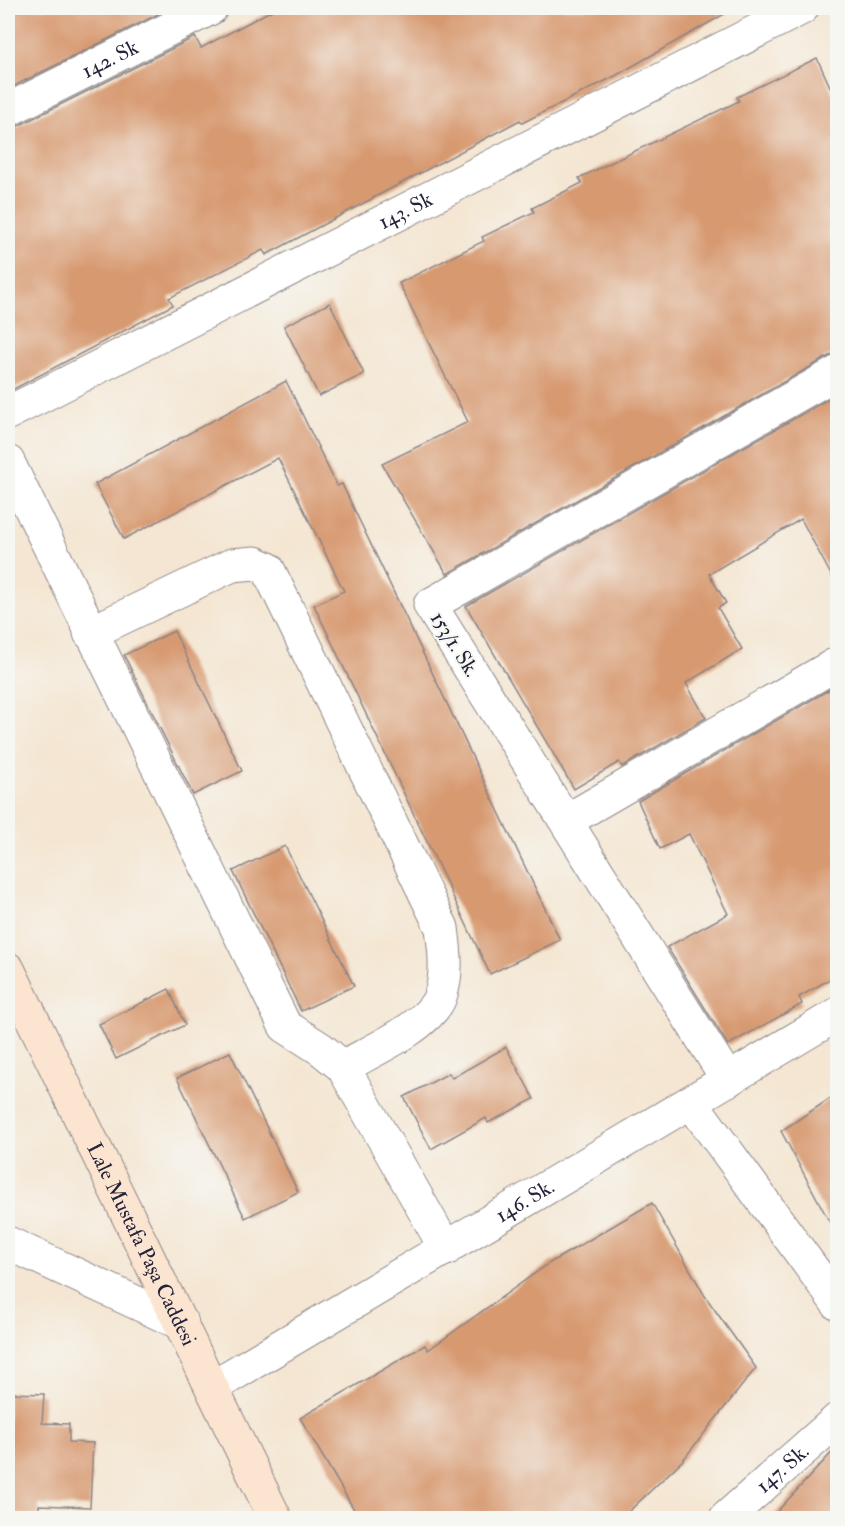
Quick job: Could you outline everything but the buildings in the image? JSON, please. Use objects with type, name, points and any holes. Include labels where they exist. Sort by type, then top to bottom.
[{"type":"street","name":"142. Sk","points":[[8,110],[211,8]]},
{"type":"street","name":"143. Sk","points":[[8,413],[802,8]]},
{"type":"street","name":"153/1. Sk.","points":[[728,1080],[430,605],[837,372]]},
{"type":"street","points":[[8,462],[285,1026],[321,1048],[344,1067],[446,1249]]},
{"type":"street","points":[[90,633],[232,565],[255,564],[268,569],[442,928],[446,963],[439,998],[424,1019],[344,1067]]},
{"type":"street","points":[[566,821],[837,663]]},
{"type":"street","name":"Lale Mustafa Paşa Caddesi","points":[[8,969],[275,1518]]},
{"type":"street","name":"146. Sk.","points":[[212,1388],[837,1014]]},
{"type":"street","points":[[691,1102],[837,1304]]},
{"type":"street","points":[[8,1243],[182,1324]]},
{"type":"street","name":"147. Sk.","points":[[726,1518],[837,1419]]}]
